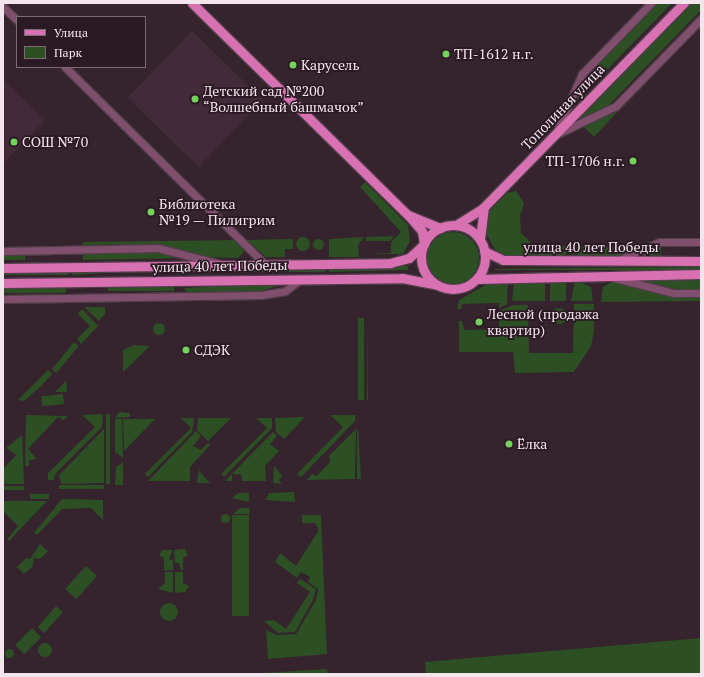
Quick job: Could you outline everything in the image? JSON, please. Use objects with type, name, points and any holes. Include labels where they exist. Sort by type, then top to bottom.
[{"type":"main road","points":[[192,3],[408,215],[422,231],[424,244],[422,267],[437,285],[458,289],[478,279],[484,266],[484,251],[480,239],[484,208]]},
{"type":"main road","name":"Тополиная улица","points":[[456,225],[484,208],[684,3]]},
{"type":"main road","points":[[408,215],[441,228]]},
{"type":"main road","points":[[424,244],[441,228],[456,225],[480,239]]},
{"type":"main road","name":"улица 40 лет Победы","points":[[3,268],[390,263],[409,258],[424,244]]},
{"type":"main road","name":"улица 40 лет Победы","points":[[484,251],[503,260],[615,262],[701,261]]},
{"type":"main road","points":[[126,266],[127,281]]},
{"type":"main road","name":"улица 40 лет Победы","points":[[478,279],[701,274]]},
{"type":"main road","name":"улица 40 лет Победы","points":[[3,282],[402,278],[437,285]]},
{"type":"street","points":[[555,135],[582,74],[651,3]]},
{"type":"street","points":[[3,7],[16,19]]},
{"type":"street","points":[[555,135],[616,106],[701,19]]},
{"type":"street","points":[[66,68],[266,265]]},
{"type":"street","points":[[615,262],[659,242],[701,242]]},
{"type":"street","points":[[3,251],[158,248],[225,265]]},
{"type":"street","name":"улица 40 лет Победы","points":[[607,275],[674,293],[701,293]]},
{"type":"street","points":[[3,299],[261,295],[285,290],[301,279]]},
{"type":"shaded area","name":"Детский сад №200 “Волшебный башмачок”","points":[[192,31],[263,100],[199,167],[127,98]]},
{"type":"shaded area","name":"СОШ №70","points":[[3,79],[45,120],[3,164]]},
{"type":"green space","points":[[655,3],[672,3],[570,108],[583,76]]},
{"type":"green space","points":[[692,3],[701,3],[701,10],[607,107],[577,121]]},
{"type":"green space","points":[[685,40],[594,137],[584,127],[612,112]]},
{"type":"green space","points":[[365,182],[408,225],[410,241],[403,254],[366,254],[391,253],[391,242],[401,232],[360,187]]},
{"type":"green space","points":[[516,191],[524,203],[520,216],[521,233],[535,246],[631,247],[632,251],[619,258],[567,254],[551,258],[508,258],[497,253],[486,233],[487,214],[507,193]]},
{"type":"green space","points":[[448,232],[458,232],[472,239],[479,253],[479,263],[472,277],[458,284],[448,284],[438,280],[431,273],[427,263],[427,253],[431,243],[438,236]]},
{"type":"green space","points":[[394,236],[390,241],[366,241],[366,237]]},
{"type":"green space","points":[[303,237],[308,239],[310,244],[308,249],[303,251],[298,249],[296,244],[298,239]]},
{"type":"green space","points":[[364,237],[358,245],[359,257],[329,257],[329,239]]},
{"type":"green space","points":[[293,239],[293,249],[285,249],[285,257],[266,257],[247,240]]},
{"type":"green space","points":[[316,239],[320,239],[322,240],[322,248],[316,249],[313,246],[313,242]]},
{"type":"green space","points":[[239,240],[244,252],[238,258],[205,257],[159,244],[83,245],[83,242]]},
{"type":"green space","points":[[661,247],[661,255],[636,256],[638,255]]},
{"type":"green space","points":[[158,251],[188,258],[83,260],[83,252]]},
{"type":"green space","points":[[3,253],[25,253],[25,260],[3,260]]},
{"type":"green space","points":[[408,266],[408,270],[329,272],[329,267]]},
{"type":"green space","points":[[701,267],[701,270],[494,270],[495,269]]},
{"type":"green space","points":[[325,268],[325,272],[130,272],[132,270]]},
{"type":"green space","points":[[3,270],[68,270],[68,275],[3,275]]},
{"type":"green space","points":[[72,270],[122,270],[123,272],[72,275]]},
{"type":"green space","points":[[540,280],[545,284],[545,301],[512,301],[514,283]]},
{"type":"green space","points":[[550,280],[566,280],[566,301],[550,301]]},
{"type":"green space","points":[[575,280],[591,287],[593,301],[571,301]]},
{"type":"green space","points":[[701,280],[701,290],[674,290],[639,281]]},
{"type":"green space","points":[[613,281],[667,296],[701,296],[701,301],[601,302],[603,287]]},
{"type":"green space","points":[[491,282],[508,282],[507,304],[499,308],[499,303],[462,304],[461,309],[457,309],[459,300]]},
{"type":"green space","points":[[286,283],[261,291],[186,292],[184,288]]},
{"type":"green space","points":[[108,285],[174,285],[174,291],[108,291]]},
{"type":"green space","points":[[3,286],[66,286],[66,293],[3,293]]},
{"type":"green space","points":[[574,304],[594,304],[594,331],[591,346],[574,372],[515,373],[513,352],[459,352],[459,321],[462,321],[464,330],[499,329],[499,311],[513,305],[528,305],[529,353],[573,353]]},
{"type":"green space","points":[[84,307],[105,307],[105,314],[99,321]]},
{"type":"green space","points":[[559,308],[566,313],[567,316],[562,323],[559,324],[552,319],[551,316],[556,309]]},
{"type":"green space","points":[[82,309],[98,326],[81,344],[77,339],[90,326],[78,314]]},
{"type":"green space","points":[[358,318],[364,318],[364,400],[358,400]]},
{"type":"green space","points":[[367,318],[368,400],[367,402]]},
{"type":"green space","points":[[157,323],[161,323],[165,329],[161,335],[157,335],[153,331],[153,327]]},
{"type":"green space","points":[[74,342],[79,346],[57,373],[52,369]]},
{"type":"green space","points":[[134,345],[150,346],[123,372],[123,350]]},
{"type":"green space","points":[[48,370],[52,374],[41,386],[24,401],[18,400]]},
{"type":"green space","points":[[66,381],[67,392],[55,392]]},
{"type":"green space","points":[[63,394],[64,404],[42,406],[41,396]]},
{"type":"green space","points":[[119,412],[130,413],[130,417],[115,418]]},
{"type":"green space","points":[[103,414],[102,427],[55,474],[54,480],[48,480],[48,473],[95,427],[82,415]]},
{"type":"green space","points":[[106,414],[110,414],[110,484],[106,484]]},
{"type":"green space","points":[[26,415],[68,416],[64,420],[58,417],[28,449],[37,459],[29,460],[29,466],[25,466]]},
{"type":"green space","points":[[330,415],[355,415],[355,421],[301,477],[297,474],[343,427]]},
{"type":"green space","points":[[305,417],[284,439],[276,432],[275,418]]},
{"type":"green space","points":[[181,418],[194,418],[192,432],[148,477],[145,474],[191,428]]},
{"type":"green space","points":[[198,418],[231,418],[208,441],[197,430]]},
{"type":"green space","points":[[256,418],[272,418],[272,428],[224,477],[221,474],[267,428]]},
{"type":"green space","points":[[115,419],[122,419],[123,458],[115,452]]},
{"type":"green space","points":[[123,419],[155,419],[124,451]]},
{"type":"green space","points":[[358,428],[361,479],[357,479]]},
{"type":"green space","points":[[104,429],[104,483],[61,484],[59,475]]},
{"type":"green space","points":[[356,429],[355,479],[307,480],[312,474],[317,476],[330,462],[329,456]]},
{"type":"green space","points":[[196,431],[201,436],[193,446],[201,450],[208,443],[210,445],[190,467],[190,481],[148,481]]},
{"type":"green space","points":[[273,432],[277,436],[270,444],[279,451],[265,466],[266,481],[242,481],[241,474],[232,474],[232,481],[225,481]]},
{"type":"green space","points":[[22,435],[24,484],[3,484],[3,469],[16,455],[6,448]]},
{"type":"green space","points":[[123,462],[123,485],[115,485],[116,467]]},
{"type":"green space","points":[[274,466],[282,476],[279,480],[282,484],[273,483]]},
{"type":"green space","points":[[199,467],[200,472],[210,483],[197,483]]},
{"type":"green space","points":[[59,485],[104,485],[104,489],[59,489]]},
{"type":"green space","points":[[3,486],[24,486],[24,490],[3,490]]},
{"type":"green space","points":[[294,492],[295,502],[266,500],[269,493]]},
{"type":"green space","points":[[238,493],[249,493],[249,502],[232,498]]},
{"type":"green space","points":[[30,494],[49,494],[49,499],[30,499]]},
{"type":"green space","points":[[62,499],[103,500],[103,520],[91,508],[62,509],[37,535],[34,533]]},
{"type":"green space","points":[[3,501],[47,501],[9,541],[7,539],[18,526],[3,511]]},
{"type":"green space","points":[[240,508],[249,508],[250,514],[233,514]]},
{"type":"green space","points":[[225,513],[230,518],[225,523],[220,518]]},
{"type":"green space","points":[[232,515],[249,515],[249,616],[232,616]]},
{"type":"green space","points":[[302,515],[321,515],[327,654],[268,659],[266,630],[277,635],[296,634],[316,600],[318,589],[308,582],[310,577],[301,572],[297,578],[275,562],[280,553],[296,566],[319,530],[315,523],[302,523]]},
{"type":"green space","points":[[40,544],[48,551],[40,559],[34,558],[33,566],[24,574],[17,567],[26,558],[30,559]]},
{"type":"green space","points":[[185,549],[188,555],[183,558],[183,570],[181,570],[179,563],[175,563],[174,550]]},
{"type":"green space","points":[[162,550],[173,550],[169,559],[173,560],[173,570],[164,571],[164,558],[159,555]]},
{"type":"green space","points":[[86,566],[97,576],[76,599],[65,589]]},
{"type":"green space","points":[[165,572],[173,572],[173,593],[158,589],[165,583]]},
{"type":"green space","points":[[175,572],[183,572],[183,583],[189,586],[185,592],[175,593]]},
{"type":"green space","points":[[300,579],[316,589],[313,600],[295,632],[278,633],[264,621],[274,620],[286,629],[310,592],[297,583]]},
{"type":"green space","points":[[169,603],[175,606],[178,612],[175,618],[169,621],[163,618],[160,612],[163,606]]},
{"type":"green space","points":[[56,606],[63,612],[44,633],[38,627]]},
{"type":"green space","points":[[32,628],[41,637],[24,654],[15,645]]},
{"type":"green space","points":[[701,638],[701,674],[426,674],[425,662]]},
{"type":"green space","points":[[45,643],[50,645],[52,650],[50,655],[45,657],[40,655],[38,650],[40,645]]},
{"type":"green space","points":[[7,649],[11,649],[13,653],[11,657],[7,657],[5,655],[5,651]]},
{"type":"green space","points":[[327,669],[328,674],[248,674]]},
{"type":"place","name":"ТП-1612 н.г.","points":[[446,54]]},
{"type":"place","name":"Карусель","points":[[293,65]]},
{"type":"place","name":"Детский сад №200 “Волшебный башмачок”","points":[[195,99]]},
{"type":"place","name":"СОШ №70","points":[[14,142]]},
{"type":"place","name":"ТП-1706 н.г.","points":[[633,161]]},
{"type":"place","name":"Библиотека №19 — Пилигрим","points":[[151,212]]},
{"type":"place","name":"Лесной (продажа квартир)","points":[[479,322]]},
{"type":"place","name":"СДЭК","points":[[186,350]]},
{"type":"place","name":"Ёлка","points":[[509,444]]}]
